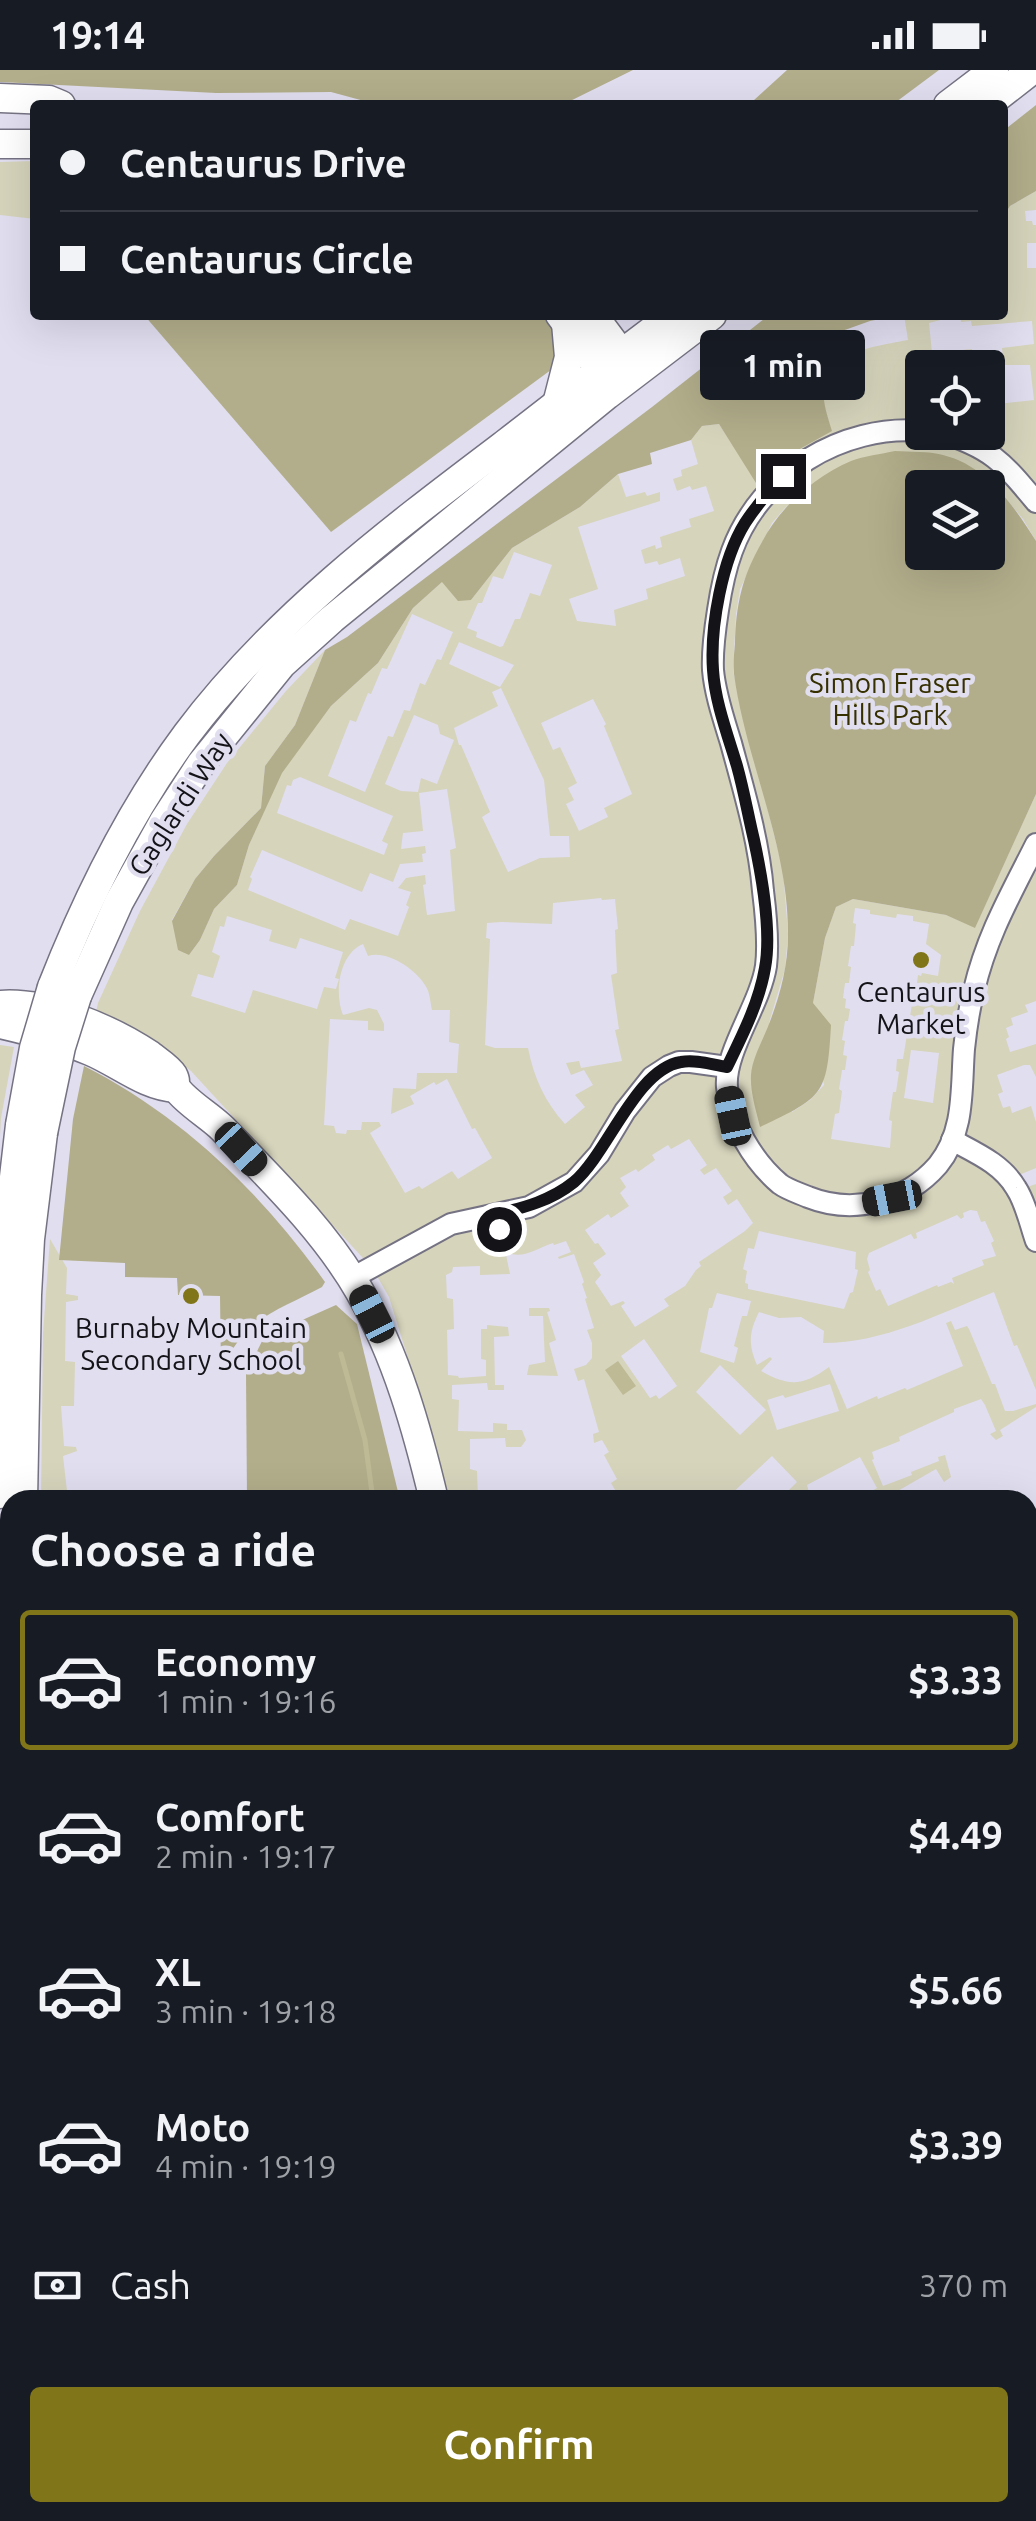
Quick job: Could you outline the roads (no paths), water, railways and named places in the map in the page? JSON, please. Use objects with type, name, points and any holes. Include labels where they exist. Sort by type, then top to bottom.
[{"type":"main road","points":[[955,100],[994,70]]},
{"type":"main road","points":[[993,100],[1032,70]]},
{"type":"main road","points":[[0,98],[48,100]]},
{"type":"main road","points":[[0,114],[30,113]]},
{"type":"main road","points":[[0,144],[30,144]]},
{"type":"main road","points":[[557,404],[569,357],[573,320]]},
{"type":"main road","points":[[575,320],[618,372]]},
{"type":"main road","name":"Gaglardi Way","points":[[64,992],[200,764],[282,664],[618,372],[667,320]]},
{"type":"main road","name":"Gaglardi Way","points":[[0,1490],[8,1229],[32,1129],[61,1048],[64,992],[76,927],[123,834],[176,750],[224,689],[350,564],[557,404],[704,320]]},
{"type":"main road","points":[[0,1005],[52,1010],[133,1045],[153,1058],[172,1074],[176,1088],[219,1125],[309,1220],[352,1278],[381,1332],[416,1424],[432,1490]]},
{"type":"main road","points":[[0,1024],[56,1038],[91,1051],[158,1087],[176,1088]]},
{"type":"main road","name":"Gaglardi Way","points":[[23,1490],[32,1129]]},
{"type":"street","points":[[905,430],[872,433],[836,445],[804,460],[783,476],[744,525],[732,551],[714,635],[713,672],[762,872],[766,921],[766,967],[751,1015],[727,1067],[727,1086],[733,1116],[753,1154],[783,1186],[817,1200],[848,1205],[892,1198],[921,1182],[940,1162],[960,1117],[964,1045],[986,946],[1036,844]]},
{"type":"street","points":[[983,450],[1006,466],[1036,502]]},
{"type":"street","points":[[352,1278],[448,1216],[498,1221],[574,1182],[604,1160],[625,1111],[652,1078],[679,1062],[727,1067]]},
{"type":"street","points":[[952,1140],[990,1161],[1018,1190],[1036,1241]]},
{"type":"waterway","points":[[341,1354],[365,1440],[372,1490]]},
{"type":"place","name":"Centaurus Market","points":[[921,960]]},
{"type":"place","name":"Burnaby Mountain Secondary School","points":[[191,1296]]},
{"type":"park label","name":"Simon Fraser Hills Park","points":[[890,699]]}]
